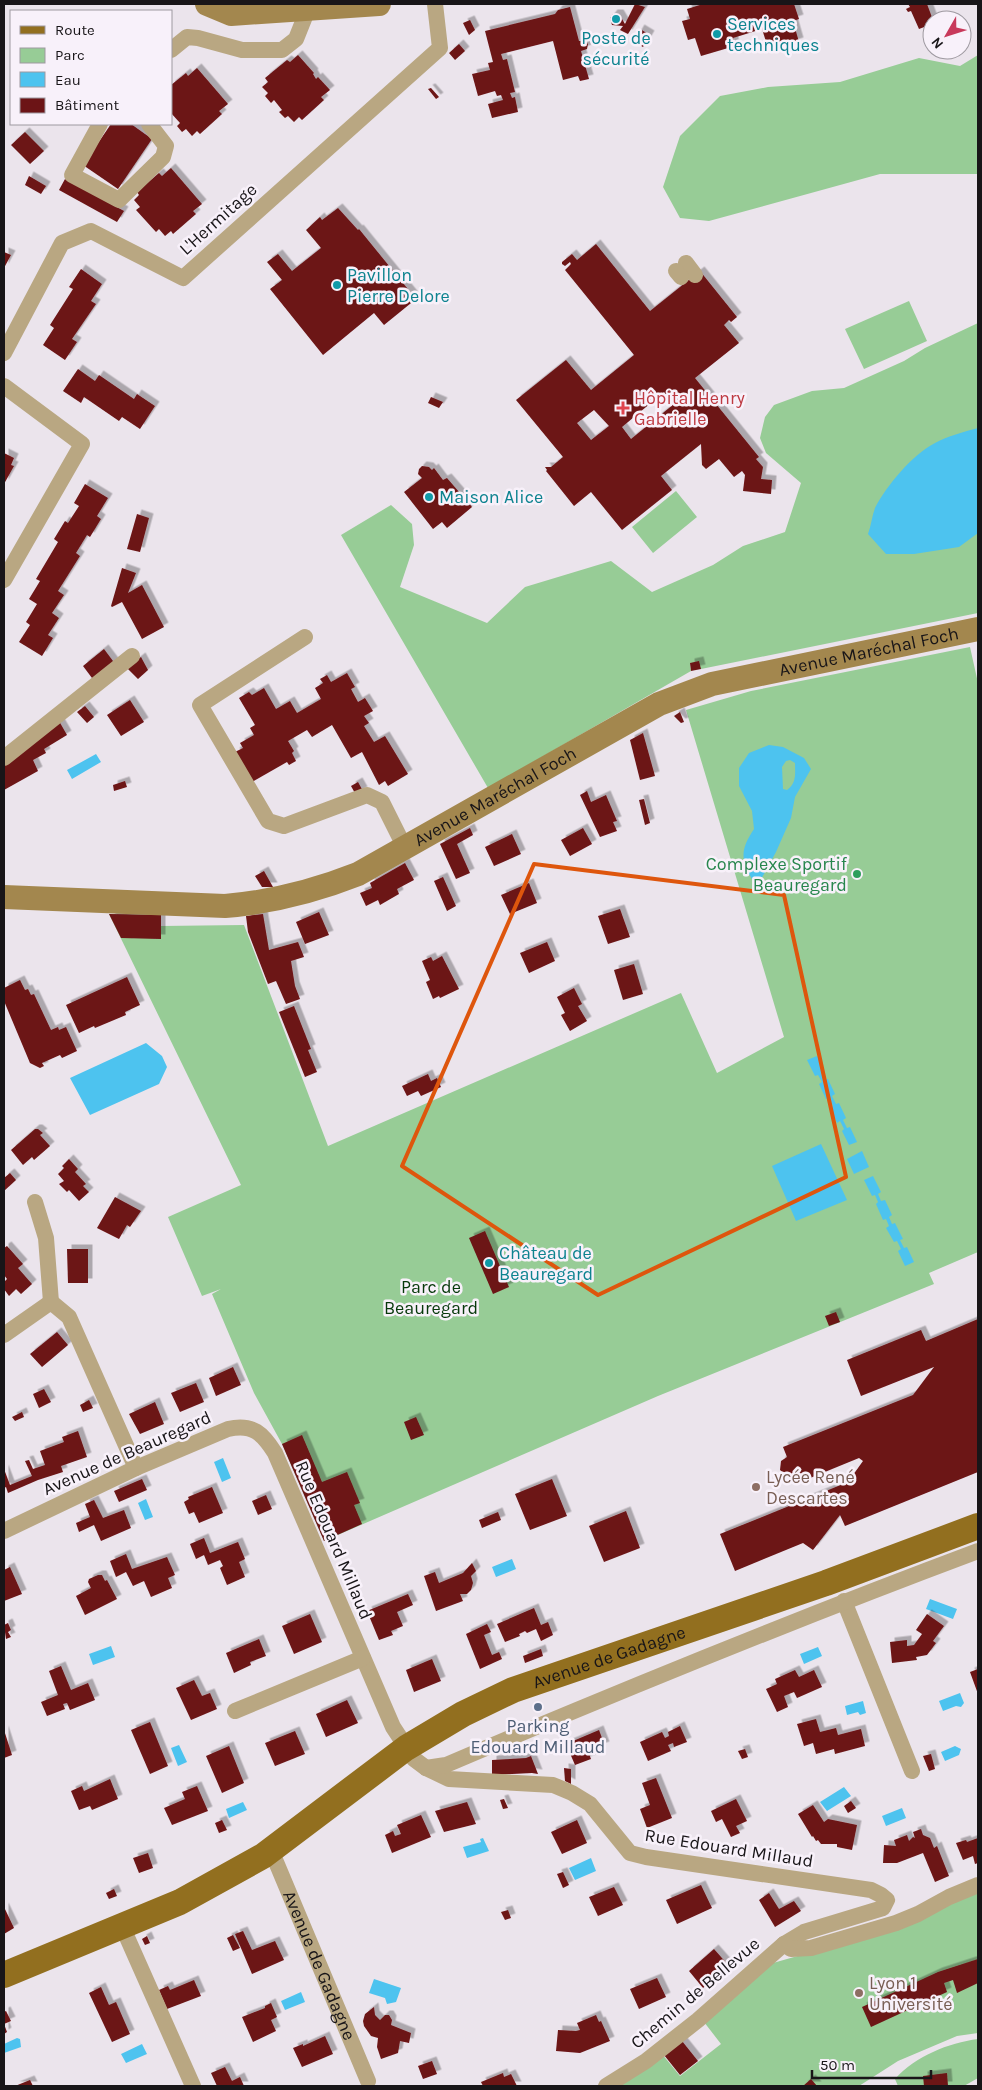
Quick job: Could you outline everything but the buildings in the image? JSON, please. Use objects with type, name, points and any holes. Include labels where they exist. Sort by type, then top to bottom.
[{"type":"main road","points":[[207,4],[231,14],[244,8],[308,9],[379,4]]},
{"type":"main road","name":"Avenue Maréchal Foch","points":[[4,897],[225,906],[256,904],[321,889],[358,874],[659,704],[712,684],[978,629]]},
{"type":"main road","name":"Avenue de Gadagne","points":[[4,1975],[180,1902],[271,1850],[406,1748],[462,1714],[513,1690],[826,1583],[978,1526]]},
{"type":"street","name":"L'Hermitage","points":[[4,353],[62,243],[69,240],[91,231],[183,278],[440,48],[435,4]]},
{"type":"street","points":[[172,49],[187,37],[198,38],[242,50],[282,50],[296,39],[308,9]]},
{"type":"street","points":[[99,125],[72,176],[119,200],[163,157],[166,146],[150,125]]},
{"type":"street","points":[[4,386],[82,444],[4,580]]},
{"type":"street","points":[[305,637],[200,706],[268,820],[284,826],[367,795],[382,802],[405,848]]},
{"type":"street","points":[[4,758],[132,656]]},
{"type":"street","points":[[35,1202],[46,1238],[51,1302],[69,1318],[136,1468]]},
{"type":"street","points":[[4,1335],[51,1302]]},
{"type":"street","name":"Avenue de Beauregard","points":[[4,1531],[136,1468],[228,1428],[241,1426],[253,1428],[266,1439]]},
{"type":"street","name":"Rue Edouard Millaud","points":[[266,1439],[275,1453],[392,1727],[414,1759],[426,1768],[449,1779],[530,1783],[559,1788],[590,1804],[630,1852],[646,1857],[871,1890],[887,1900],[883,1908],[804,1932],[784,1944]]},
{"type":"street","points":[[426,1768],[446,1765],[597,1700],[978,1551]]},
{"type":"street","points":[[844,1602],[912,1771]]},
{"type":"street","points":[[235,1711],[363,1658]]},
{"type":"street","name":"Avenue de Gadagne","points":[[271,1850],[368,2081]]},
{"type":"street","name":"Chemin de Bellevue","points":[[606,2086],[646,2061],[698,2020],[784,1944],[791,1949],[811,1948],[896,1923],[978,1885]]},
{"type":"street","points":[[122,1926],[193,2086]]},
{"type":"highlighted area","points":[[534,864],[784,895],[846,1177],[598,1295],[402,1166]]},
{"type":"green space","points":[[978,55],[978,174],[880,174],[709,221],[680,218],[663,187],[680,136],[720,96],[768,87],[840,82],[919,58],[960,66]]},
{"type":"green space","points":[[909,301],[927,341],[864,369],[845,329]]},
{"type":"green space","points":[[978,323],[978,613],[701,669],[690,663],[691,671],[488,788],[341,535],[391,505],[412,524],[414,545],[400,587],[487,623],[525,587],[611,561],[652,592],[713,565],[743,546],[785,532],[801,483],[766,453],[760,438],[765,417],[774,405],[812,391],[844,388],[904,361],[925,348]]},
{"type":"green space","points":[[676,491],[697,517],[653,553],[632,527]]},
{"type":"green space","name":"Parc de Beauregard","points":[[970,647],[978,683],[978,1252],[929,1273],[934,1284],[658,1396],[324,1541],[282,1444],[254,1393],[212,1294],[221,1289],[202,1296],[168,1217],[241,1185],[109,914],[161,915],[161,926],[244,925],[328,1146],[681,993],[717,1073],[784,1037],[686,710],[751,691]]},
{"type":"green space","name":"Lyon 1 Université","points":[[978,1891],[978,2033],[957,2036],[898,2061],[859,2086],[614,2086],[662,2054],[680,2076],[721,2044],[704,2022],[773,1963],[896,1928]]},
{"type":"green space","points":[[978,2039],[978,2078],[964,2086],[898,2086],[895,2079],[923,2057],[944,2047]]},
{"type":"water","points":[[978,428],[978,533],[959,547],[914,554],[886,554],[868,534],[875,508],[886,490],[901,471],[926,448],[945,438]]},
{"type":"water","points":[[769,745],[783,747],[804,758],[811,769],[795,797],[791,818],[776,852],[760,881],[754,882],[744,861],[744,849],[754,829],[752,811],[739,786],[739,768],[749,753]],"holes":[[[790,760],[795,763],[795,778],[787,790],[783,789],[782,767],[786,761]]]},
{"type":"water","points":[[96,754],[101,762],[72,779],[67,770]]},
{"type":"water","points":[[146,1043],[162,1056],[167,1067],[159,1084],[90,1115],[70,1078]]},
{"type":"water","points":[[817,1056],[824,1071],[821,1073],[824,1080],[828,1079],[835,1094],[832,1096],[836,1104],[839,1103],[846,1118],[843,1120],[847,1128],[850,1127],[857,1142],[849,1145],[842,1131],[844,1129],[840,1121],[837,1123],[830,1107],[833,1106],[829,1098],[826,1099],[819,1084],[822,1082],[818,1075],[815,1076],[807,1060]]},
{"type":"water","points":[[821,1144],[847,1200],[796,1221],[772,1166]]},
{"type":"water","points":[[862,1151],[869,1167],[854,1174],[847,1159]]},
{"type":"water","points":[[873,1176],[881,1192],[878,1194],[881,1201],[885,1200],[892,1215],[889,1217],[892,1224],[895,1223],[903,1239],[900,1240],[904,1248],[907,1247],[914,1262],[905,1266],[898,1251],[901,1249],[897,1241],[894,1242],[886,1228],[889,1226],[886,1219],[883,1220],[876,1204],[878,1202],[875,1195],[872,1196],[864,1180]]},
{"type":"water","points":[[223,1458],[231,1478],[222,1482],[214,1462]]},
{"type":"water","points":[[146,1499],[153,1517],[145,1520],[138,1503]]},
{"type":"water","points":[[512,1559],[516,1569],[496,1577],[492,1567]]},
{"type":"water","points":[[930,1599],[957,1609],[953,1619],[926,1609]]},
{"type":"water","points":[[111,1646],[115,1657],[93,1665],[89,1654]]},
{"type":"water","points":[[818,1647],[822,1656],[804,1664],[800,1654]]},
{"type":"water","points":[[960,1693],[964,1703],[961,1707],[956,1706],[943,1711],[939,1701]]},
{"type":"water","points":[[863,1701],[866,1713],[860,1715],[858,1712],[847,1715],[845,1706]]},
{"type":"water","points":[[179,1745],[187,1762],[178,1766],[171,1748]]},
{"type":"water","points":[[955,1746],[961,1749],[959,1755],[945,1761],[941,1752]]},
{"type":"water","points":[[844,1787],[851,1796],[827,1811],[820,1802]]},
{"type":"water","points":[[243,1802],[247,1810],[229,1818],[226,1809]]},
{"type":"water","points":[[902,1808],[906,1818],[886,1826],[882,1816]]},
{"type":"water","points":[[483,1838],[489,1851],[467,1858],[463,1847],[481,1842],[480,1839]]},
{"type":"water","points":[[591,1858],[596,1871],[575,1880],[569,1868]]},
{"type":"water","points":[[374,1979],[401,1988],[396,2002],[387,2004],[385,1998],[369,1993]]},
{"type":"water","points":[[301,1992],[305,2002],[285,2010],[281,2001]]},
{"type":"water","points":[[17,2038],[20,2039],[21,2047],[4,2053],[4,2044]]},
{"type":"water","points":[[142,2044],[147,2054],[126,2063],[121,2054]]},
{"type":"place","name":"Poste de sécurité","points":[[616,19]]},
{"type":"place","name":"Services techniques","points":[[717,34]]},
{"type":"place","name":"Pavillon Pierre Delore","points":[[337,285]]},
{"type":"place","name":"Hôpital Henry Gabrielle","points":[[623,408]]},
{"type":"place","name":"Maison Alice","points":[[429,497]]},
{"type":"place","name":"Complexe Sportif Beauregard","points":[[857,874]]},
{"type":"place","name":"Château de Beauregard","points":[[489,1263]]},
{"type":"place","name":"Lycée René Descartes","points":[[756,1487]]},
{"type":"place","name":"Parking Edouard Millaud","points":[[538,1707]]},
{"type":"place","name":"Lyon 1 Université","points":[[859,1993]]}]
